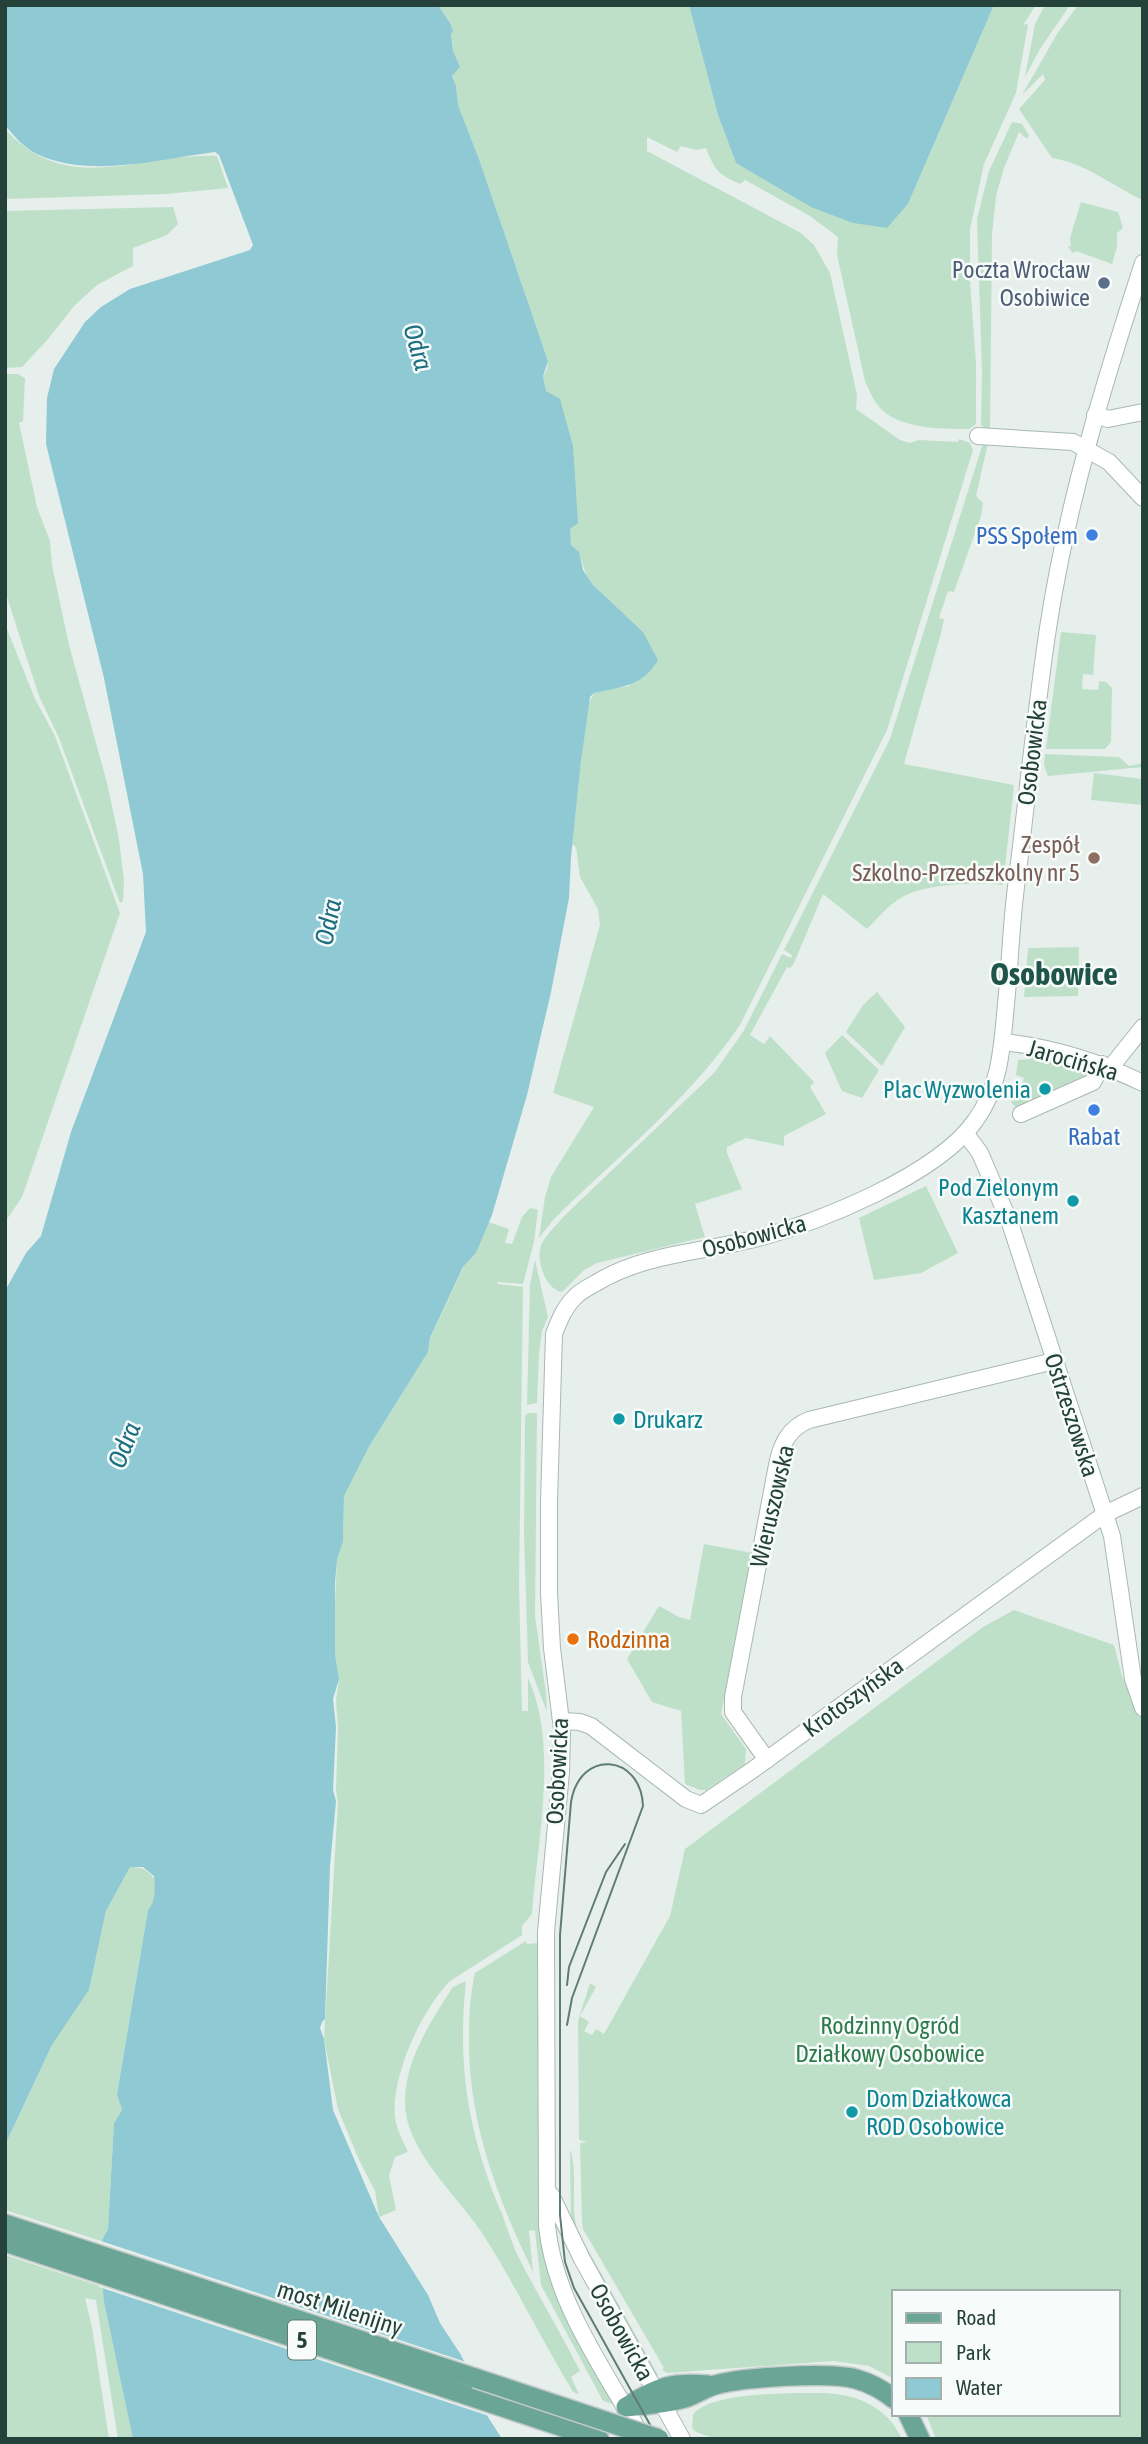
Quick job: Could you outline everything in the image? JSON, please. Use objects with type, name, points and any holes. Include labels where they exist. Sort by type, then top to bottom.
[{"type":"main road","name":"most Milenijny","points":[[5,2224],[659,2439]]},
{"type":"main road","name":"most Milenijny","points":[[5,2242],[599,2439]]},
{"type":"main road","points":[[626,2407],[658,2397],[687,2397],[712,2386],[743,2380],[838,2376],[868,2383],[892,2398]]},
{"type":"main road","points":[[909,2416],[920,2439]]},
{"type":"street","name":"Osobowicka","points":[[643,2439],[569,2308],[558,2281],[549,2245],[546,1933],[561,1772],[562,1721],[552,1648],[549,1593],[554,1334],[562,1315],[576,1294],[596,1283],[634,1264],[753,1239],[832,1214],[946,1152],[966,1134],[978,1118],[992,1091],[1003,1042],[1016,891],[1047,639],[1062,552],[1095,415],[1138,291],[1143,263]]},
{"type":"street","points":[[1095,415],[1108,419],[1143,412]]},
{"type":"street","points":[[978,436],[1068,441],[1109,461],[1143,498]]},
{"type":"street","points":[[1021,1114],[1093,1082],[1143,1027]]},
{"type":"street","name":"Jarocińska","points":[[1003,1042],[1056,1049],[1106,1065],[1143,1083]]},
{"type":"street","name":"Ostrzeszowska","points":[[966,1134],[980,1153],[1003,1202],[1112,1536],[1133,1679],[1143,1708]]},
{"type":"street","name":"Wieruszowska","points":[[766,1760],[733,1712],[733,1697],[779,1453],[790,1432],[809,1420],[1054,1361]]},
{"type":"street","name":"Krotoszyńska","points":[[562,1721],[580,1722],[599,1731],[686,1799],[701,1805],[1105,1514],[1143,1496]]},
{"type":"street","name":"Osobowicka","points":[[547,2186],[582,2259],[682,2439]]},
{"type":"green space","points":[[438,5],[689,5],[718,115],[736,163],[886,228],[908,204],[994,5],[1036,5],[1023,25],[1028,24],[1016,93],[984,164],[970,229],[976,424],[969,429],[935,428],[900,421],[882,410],[872,397],[865,381],[837,255],[838,237],[810,216],[745,180],[740,184],[722,174],[715,167],[706,148],[696,150],[681,146],[677,152],[647,137],[647,151],[801,233],[814,245],[830,273],[857,395],[856,409],[900,440],[910,443],[919,440],[958,442],[959,439],[970,443],[973,450],[887,730],[740,1025],[675,1103],[553,1220],[539,1238],[551,1177],[594,1107],[553,1093],[600,925],[598,909],[580,877],[576,847],[572,844],[587,707],[594,693],[629,686],[643,632],[597,589],[571,545],[543,376],[548,361],[458,105],[452,76],[457,68],[450,23]]},
{"type":"green space","points":[[1045,5],[1070,5],[1040,49],[1025,77],[1035,24]]},
{"type":"green space","points":[[1078,5],[1143,5],[1143,200],[1088,170],[1052,158],[1019,109],[1045,80],[1043,74],[1022,95],[1057,34]]},
{"type":"green space","points":[[1012,122],[1022,124],[1029,135],[1027,139],[1019,132],[996,196],[992,234],[990,432],[981,425],[977,219],[989,171]]},
{"type":"green space","points":[[5,129],[29,150],[54,162],[79,167],[106,167],[217,156],[228,188],[166,194],[5,199]]},
{"type":"green space","points":[[1081,202],[1118,212],[1123,228],[1117,233],[1117,247],[1112,264],[1076,251],[1073,253],[1068,247],[1071,246],[1070,238]]},
{"type":"green space","points":[[173,207],[178,224],[167,235],[133,248],[133,266],[97,285],[74,306],[22,367],[5,368],[5,211]]},
{"type":"green space","points":[[5,374],[18,374],[25,378],[23,421],[19,423],[37,507],[50,541],[52,565],[69,645],[107,783],[119,839],[124,881],[123,901],[120,903],[59,738],[39,696],[5,591]]},
{"type":"green space","points":[[983,443],[988,443],[976,496],[983,503],[981,516],[954,592],[948,591],[939,618],[944,619],[941,633],[904,764],[1014,785],[1003,885],[946,885],[917,891],[891,905],[867,929],[823,894],[794,963],[790,968],[787,967],[750,1035],[764,1044],[770,1036],[814,1082],[810,1087],[826,1114],[784,1136],[784,1146],[746,1138],[727,1147],[742,1189],[695,1204],[705,1237],[597,1263],[584,1270],[562,1292],[557,1290],[544,1275],[540,1262],[541,1245],[547,1236],[564,1216],[714,1073],[743,1032],[782,954],[791,958],[792,955],[784,950],[890,739]]},
{"type":"green space","points":[[5,624],[35,699],[55,736],[120,913],[22,1197],[5,1222]]},
{"type":"green space","points":[[1061,632],[1096,635],[1093,675],[1083,674],[1082,689],[1098,690],[1099,681],[1106,682],[1112,688],[1111,742],[1105,749],[1046,749]]},
{"type":"green space","points":[[1045,754],[1119,757],[1129,766],[1143,763],[1143,767],[1048,776],[1044,765]]},
{"type":"green space","points":[[1094,773],[1143,779],[1143,805],[1091,800]]},
{"type":"green space","points":[[1079,947],[1078,996],[1024,997],[1028,948]]},
{"type":"green space","points":[[877,992],[905,1027],[882,1066],[846,1032],[863,1005]]},
{"type":"green space","points":[[842,1035],[879,1070],[862,1098],[842,1091],[825,1053]]},
{"type":"green space","points":[[1033,1055],[1085,1067],[1089,1074],[1092,1074],[1018,1109],[1010,1098],[1011,1092],[1020,1094],[1024,1078],[1016,1075],[1018,1060],[1028,1059]]},
{"type":"green space","points":[[926,1186],[958,1253],[921,1273],[874,1280],[859,1218]]},
{"type":"green space","points":[[530,1208],[538,1210],[534,1242],[523,1284],[497,1284],[523,1287],[519,1585],[522,1711],[528,1711],[528,1678],[537,1704],[544,1763],[544,1794],[532,1914],[522,1926],[522,1935],[450,1981],[419,2025],[403,2063],[395,2100],[397,2126],[408,2152],[395,2157],[389,2176],[396,2210],[379,2217],[375,2191],[338,2109],[324,2039],[338,1802],[336,1700],[339,1679],[334,1626],[337,1560],[343,1542],[344,1496],[370,1445],[428,1352],[430,1339],[464,1266],[476,1253],[488,1222],[509,1229],[505,1243],[512,1244],[522,1217]]},
{"type":"green space","points":[[535,1260],[548,1317],[542,1331],[539,1353],[537,1403],[527,1405],[530,1284]]},
{"type":"green space","points":[[528,1413],[537,1413],[535,1616],[547,1712],[528,1662],[524,1536],[525,1416]]},
{"type":"green space","points":[[704,1544],[752,1553],[721,1714],[746,1749],[745,1764],[706,1790],[700,1790],[685,1784],[681,1711],[652,1702],[627,1659],[659,1606],[690,1620]]},
{"type":"green space","name":"Rodzinny Ogród Działkowy Osobowice","points":[[1014,1610],[1114,1645],[1122,1676],[1143,1722],[1143,2439],[936,2439],[927,2416],[1120,2416],[1120,2290],[892,2290],[892,2378],[869,2366],[834,2361],[667,2373],[662,2370],[664,2368],[583,2229],[580,2143],[587,2142],[579,2140],[578,2021],[590,1983],[596,1987],[580,2016],[589,2022],[584,2031],[592,2035],[596,2029],[604,2034],[670,1916],[685,1849],[983,1627]]},
{"type":"green space","points":[[130,1867],[139,1868],[152,1875],[156,1896],[148,1910],[117,2093],[122,2110],[114,2123],[108,2229],[101,2241],[5,2210],[5,2145],[52,2045],[89,1990],[106,1911]]},
{"type":"green space","points":[[526,1941],[527,1944],[538,1943],[538,2154],[541,2155],[542,2232],[549,2276],[559,2301],[617,2405],[603,2401],[541,2285],[535,2231],[529,2230],[533,2272],[497,2187],[479,2128],[470,2068],[469,2037],[475,1973]]},
{"type":"green space","points":[[466,1981],[464,2071],[473,2128],[490,2185],[517,2254],[580,2371],[571,2377],[579,2394],[573,2392],[482,2233],[422,2154],[407,2119],[406,2086],[414,2058],[434,2017],[453,1987]]},
{"type":"green space","points":[[570,2149],[578,2232],[658,2375],[656,2376],[571,2224]]},
{"type":"green space","points":[[5,2255],[103,2287],[133,2439],[118,2439],[96,2300],[85,2298],[109,2439],[5,2439]]},
{"type":"green space","points":[[825,2393],[849,2397],[871,2405],[888,2419],[902,2439],[716,2439],[692,2428],[693,2415],[702,2407],[716,2401],[754,2395]]},
{"type":"water","name":"Odra","points":[[5,5],[438,5],[453,31],[453,51],[460,67],[452,76],[458,105],[548,361],[543,376],[546,391],[560,399],[573,446],[578,523],[570,529],[571,545],[579,552],[583,570],[593,585],[643,632],[658,660],[639,680],[623,687],[594,693],[590,697],[581,761],[569,898],[527,1095],[492,1215],[476,1253],[463,1267],[430,1338],[428,1352],[370,1445],[344,1496],[343,1542],[337,1560],[335,1654],[339,1679],[333,1699],[336,1727],[333,1790],[336,1801],[330,1866],[325,2019],[320,2028],[324,2039],[333,2110],[379,2217],[428,2295],[440,2323],[461,2355],[484,2402],[488,2417],[502,2439],[133,2439],[104,2301],[99,2245],[108,2229],[114,2123],[122,2110],[117,2094],[148,1910],[154,1894],[154,1876],[143,1867],[130,1867],[106,1911],[89,1990],[52,2045],[5,2145],[5,1291],[26,1253],[41,1236],[71,1132],[146,932],[143,874],[104,678],[46,444],[47,398],[54,369],[85,322],[101,307],[130,289],[250,250],[253,245],[219,155],[215,152],[125,165],[79,165],[37,154],[20,141],[5,125]]},
{"type":"water","points":[[689,5],[994,5],[908,204],[887,228],[853,223],[811,207],[736,163],[718,115]]},
{"type":"pier","points":[[98,2240],[469,2363],[488,2401],[492,2417],[99,2287],[96,2245]]},
{"type":"tram line","points":[[567,2025],[572,1998],[643,1806],[640,1789],[632,1776],[622,1768],[610,1764],[597,1766],[586,1773],[577,1785],[571,1802],[560,1935],[560,2215],[565,2262],[574,2288],[658,2439]]},
{"type":"tram line","points":[[567,1985],[569,1967],[606,1872],[625,1844]]},
{"type":"place","name":"Poczta Wrocław Osobiwice","points":[[1104,283]]},
{"type":"place","name":"PSS Społem","points":[[1092,535]]},
{"type":"place","name":"Zespół Szkolno-Przedszkolny nr 5","points":[[1094,858]]},
{"type":"place","name":"Plac Wyzwolenia","points":[[1045,1089]]},
{"type":"place","name":"Rabat","points":[[1094,1110]]},
{"type":"place","name":"Pod Zielonym Kasztanem","points":[[1073,1201]]},
{"type":"place","name":"Drukarz","points":[[619,1419]]},
{"type":"place","name":"Rodzinna","points":[[573,1639]]},
{"type":"place","name":"Dom Działkowca ROD Osobowice","points":[[852,2112]]},
{"type":"district","name":"Osobowice","points":[[1054,973]]}]
